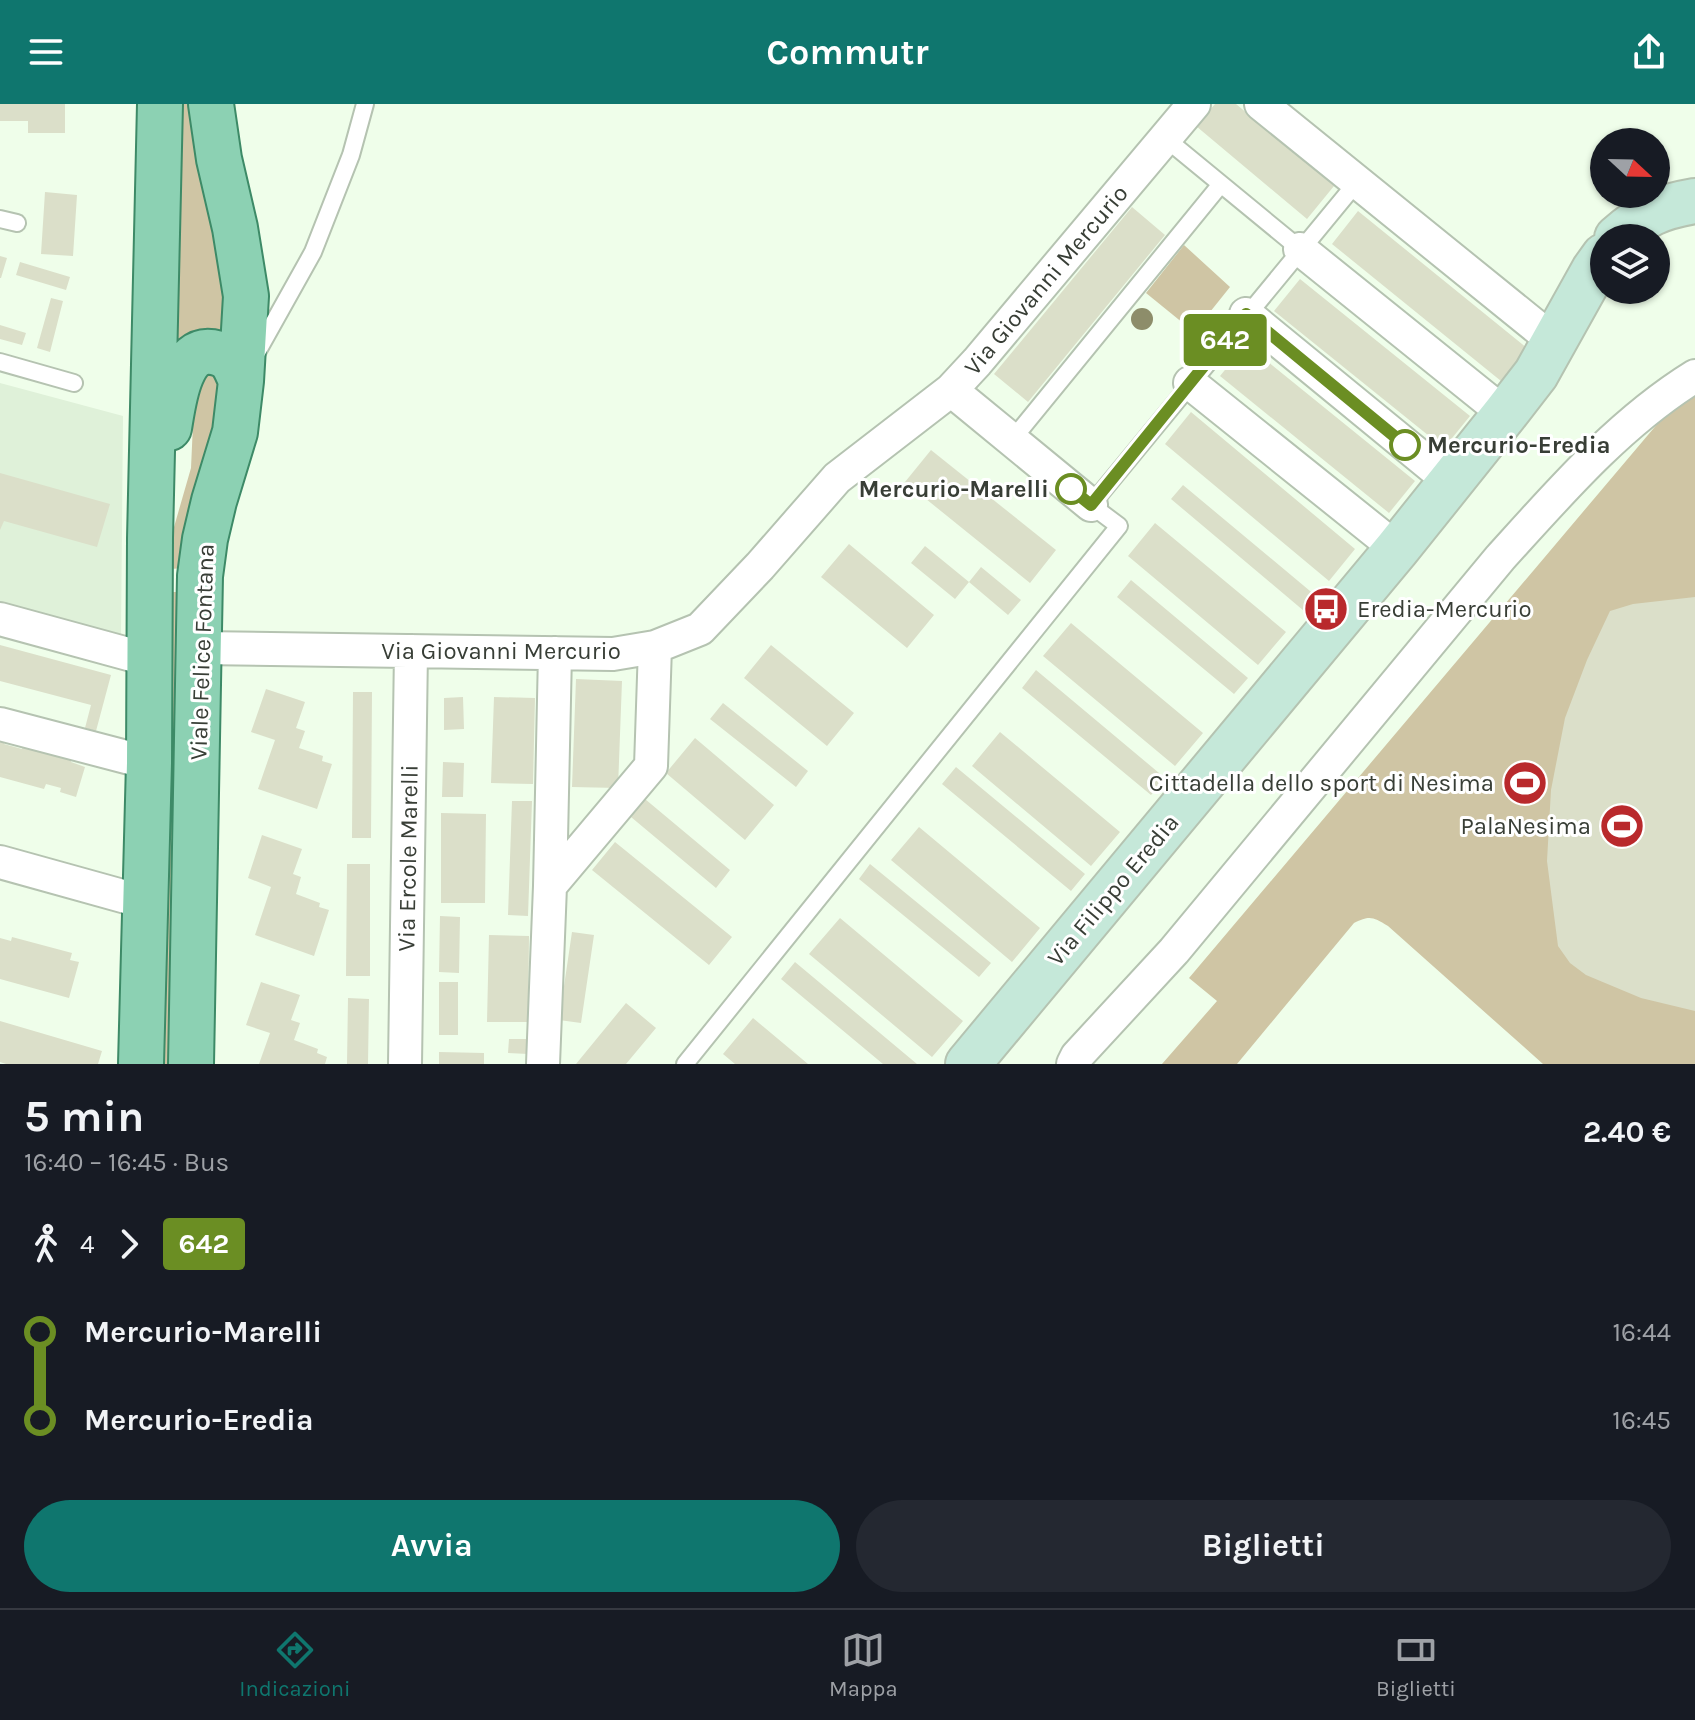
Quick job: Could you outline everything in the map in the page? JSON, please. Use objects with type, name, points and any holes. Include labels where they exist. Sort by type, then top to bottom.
[{"type":"main road","name":"Viale Felice Fontana","points":[[141,1064],[160,104]]},
{"type":"main road","name":"Viale Felice Fontana","points":[[191,1064],[200,576],[214,501],[235,432],[246,296],[211,104]]},
{"type":"main road","points":[[1633,224],[1652,212],[1695,201]]},
{"type":"main road","name":"Via Filippo Eredia","points":[[968,1064],[1397,549],[1505,414],[1536,374],[1590,277]]},
{"type":"main road","points":[[150,538],[174,395],[183,371],[193,355],[204,351],[214,352],[223,354],[235,365],[241,381]]},
{"type":"street","name":"Via Giovanni Mercurio","points":[[200,648],[613,654],[655,647],[700,629],[837,478],[951,390],[1194,104]]},
{"type":"street","points":[[1261,104],[1555,342]]},
{"type":"street","points":[[1300,249],[1505,414]]},
{"type":"street","points":[[1246,314],[1451,482]]},
{"type":"street","points":[[1073,1064],[1174,951],[1500,558],[1556,496],[1634,421],[1668,392],[1695,376]]},
{"type":"street","points":[[1190,383],[1397,549]]},
{"type":"street","points":[[951,390],[1091,505]]},
{"type":"street","points":[[0,619],[150,660]]},
{"type":"street","points":[[550,886],[651,766],[655,647]]},
{"type":"street","name":"Via Ercole Marelli","points":[[405,1064],[411,651]]},
{"type":"street","points":[[543,1064],[555,653]]},
{"type":"street","points":[[0,724],[149,763]]},
{"type":"street","points":[[0,862],[144,902]]},
{"type":"lane","points":[[241,381],[313,252],[351,155],[365,104]]},
{"type":"lane","points":[[1165,138],[1300,249]]},
{"type":"lane","points":[[685,1064],[1119,526],[1091,505],[1357,182]]},
{"type":"lane","points":[[1012,440],[1221,184]]},
{"type":"lane","points":[[0,362],[74,383]]},
{"type":"shaded area","points":[[179,104],[191,104],[191,130],[226,290],[227,337],[210,329],[202,329],[189,336],[173,357]]},
{"type":"shaded area","points":[[1184,245],[1230,287],[1194,332],[1146,293]]},
{"type":"shaded area","points":[[215,368],[223,391],[184,568],[171,569],[172,534],[191,468],[195,380]]},
{"type":"shaded area","points":[[0,383],[123,416],[121,635],[0,603]]},
{"type":"shaded area","name":"Cittadella dello sport di Nesima","points":[[1695,395],[1695,1064],[1543,1064],[1388,926],[1368,918],[1354,923],[1237,1064],[1162,1064],[1217,1001],[1189,978],[1664,416]]},
{"type":"shaded area","points":[[171,592],[182,592],[172,1064],[161,1064]]},
{"type":"building","points":[[0,104],[65,104],[65,133],[28,133],[28,121],[0,121]]},
{"type":"building","points":[[1215,104],[1236,104],[1334,186],[1307,219],[1196,126]]},
{"type":"building","points":[[45,192],[77,195],[73,256],[41,254]]},
{"type":"building","points":[[1132,207],[1165,235],[1028,402],[994,374]]},
{"type":"building","points":[[1358,211],[1527,348],[1501,381],[1332,244]]},
{"type":"building","points":[[0,256],[7,258],[1,278],[0,278]]},
{"type":"building","points":[[20,262],[70,277],[66,290],[16,275]]},
{"type":"building","points":[[1300,279],[1470,416],[1444,448],[1274,311]]},
{"type":"building","points":[[51,298],[63,301],[50,352],[37,348]]},
{"type":"building","points":[[0,325],[26,333],[22,345],[0,339]]},
{"type":"building","points":[[1246,344],[1415,481],[1389,513],[1220,376]]},
{"type":"building","points":[[1191,412],[1355,549],[1329,581],[1165,444]]},
{"type":"building","points":[[931,450],[1056,550],[1030,583],[905,482]]},
{"type":"building","points":[[0,473],[110,504],[97,547],[4,521],[0,530]]},
{"type":"building","points":[[1183,485],[1316,596],[1304,611],[1171,499]]},
{"type":"building","points":[[1155,523],[1286,632],[1258,665],[1128,556]]},
{"type":"building","points":[[849,544],[934,615],[907,648],[821,577]]},
{"type":"building","points":[[925,546],[969,582],[955,599],[911,563]]},
{"type":"building","points":[[981,567],[1021,600],[1008,615],[969,582]]},
{"type":"building","points":[[1131,580],[1248,678],[1234,694],[1117,597]]},
{"type":"building","name":"PalaNesima","points":[[1695,597],[1695,1011],[1641,998],[1586,975],[1570,963],[1558,946],[1547,861],[1551,790],[1565,718],[1610,611],[1633,604]]},
{"type":"building","points":[[1071,623],[1203,733],[1175,766],[1043,656]]},
{"type":"building","points":[[0,645],[111,675],[96,731],[85,728],[91,705],[0,681]]},
{"type":"building","points":[[771,645],[854,713],[827,746],[744,678]]},
{"type":"building","points":[[1036,670],[1165,778],[1151,795],[1022,688]]},
{"type":"building","points":[[576,679],[622,681],[618,788],[572,787]]},
{"type":"building","points":[[266,689],[305,702],[296,728],[305,731],[299,748],[323,756],[322,761],[332,764],[317,809],[258,789],[275,740],[251,732]]},
{"type":"building","points":[[353,692],[372,692],[371,838],[352,838]]},
{"type":"building","points":[[463,697],[464,729],[444,730],[444,698]]},
{"type":"building","points":[[494,697],[535,698],[533,784],[491,783]]},
{"type":"building","points":[[723,703],[808,771],[796,787],[710,719]]},
{"type":"building","points":[[1000,732],[1120,832],[1091,866],[972,766]]},
{"type":"building","points":[[695,738],[774,805],[745,840],[666,773]]},
{"type":"building","points":[[0,739],[6,741],[4,744],[22,749],[23,745],[72,758],[71,762],[85,767],[76,797],[46,784],[44,789],[0,777]]},
{"type":"building","points":[[443,762],[464,763],[463,797],[442,797]]},
{"type":"building","points":[[956,767],[1085,874],[1071,891],[942,784]]},
{"type":"building","points":[[645,799],[730,870],[716,888],[631,817]]},
{"type":"building","points":[[512,801],[532,801],[528,916],[508,915]]},
{"type":"building","points":[[441,813],[486,814],[485,903],[441,903]]},
{"type":"building","points":[[919,827],[1040,928],[1012,962],[891,860]]},
{"type":"building","points":[[262,835],[302,849],[293,874],[301,877],[296,894],[329,910],[314,956],[255,935],[271,887],[248,878]]},
{"type":"building","points":[[615,842],[732,937],[709,965],[592,870]]},
{"type":"building","points":[[347,864],[370,864],[370,976],[346,976]]},
{"type":"building","points":[[870,864],[991,963],[979,977],[859,879]]},
{"type":"building","points":[[440,916],[460,917],[459,973],[439,972]]},
{"type":"building","points":[[840,918],[963,1021],[932,1057],[809,954]]},
{"type":"building","points":[[572,932],[594,935],[581,1023],[559,1020]]},
{"type":"building","points":[[489,935],[529,936],[528,1022],[487,1022]]},
{"type":"building","points":[[12,937],[72,953],[70,960],[79,962],[69,998],[0,979],[0,938],[11,941]]},
{"type":"building","points":[[795,962],[917,1064],[883,1064],[781,979]]},
{"type":"building","points":[[261,982],[300,995],[291,1020],[300,1023],[294,1040],[318,1049],[317,1053],[327,1057],[325,1064],[259,1064],[270,1033],[246,1025]]},
{"type":"building","points":[[439,982],[458,982],[458,1035],[439,1035]]},
{"type":"building","points":[[348,998],[369,999],[368,1064],[347,1064]]},
{"type":"building","points":[[626,1003],[656,1028],[626,1064],[576,1064]]},
{"type":"building","points":[[753,1018],[808,1064],[735,1064],[723,1054]]},
{"type":"building","points":[[0,1021],[102,1051],[98,1064],[0,1062]]},
{"type":"building","points":[[509,1039],[528,1039],[528,1054],[508,1053]]},
{"type":"building","points":[[439,1052],[484,1053],[484,1064],[439,1064]]},
{"type":"bus line","name":"642","points":[[1071,489],[1091,505],[1246,314],[1405,445]]},
{"type":"place","name":"Mercurio-Eredia","points":[[1405,445]]},
{"type":"place","name":"Mercurio-Marelli","points":[[1071,489]]},
{"type":"place","name":"Eredia-Mercurio","points":[[1326,609]]},
{"type":"place","name":"Cittadella dello sport di Nesima","points":[[1525,783]]},
{"type":"place","name":"PalaNesima","points":[[1622,826]]}]
